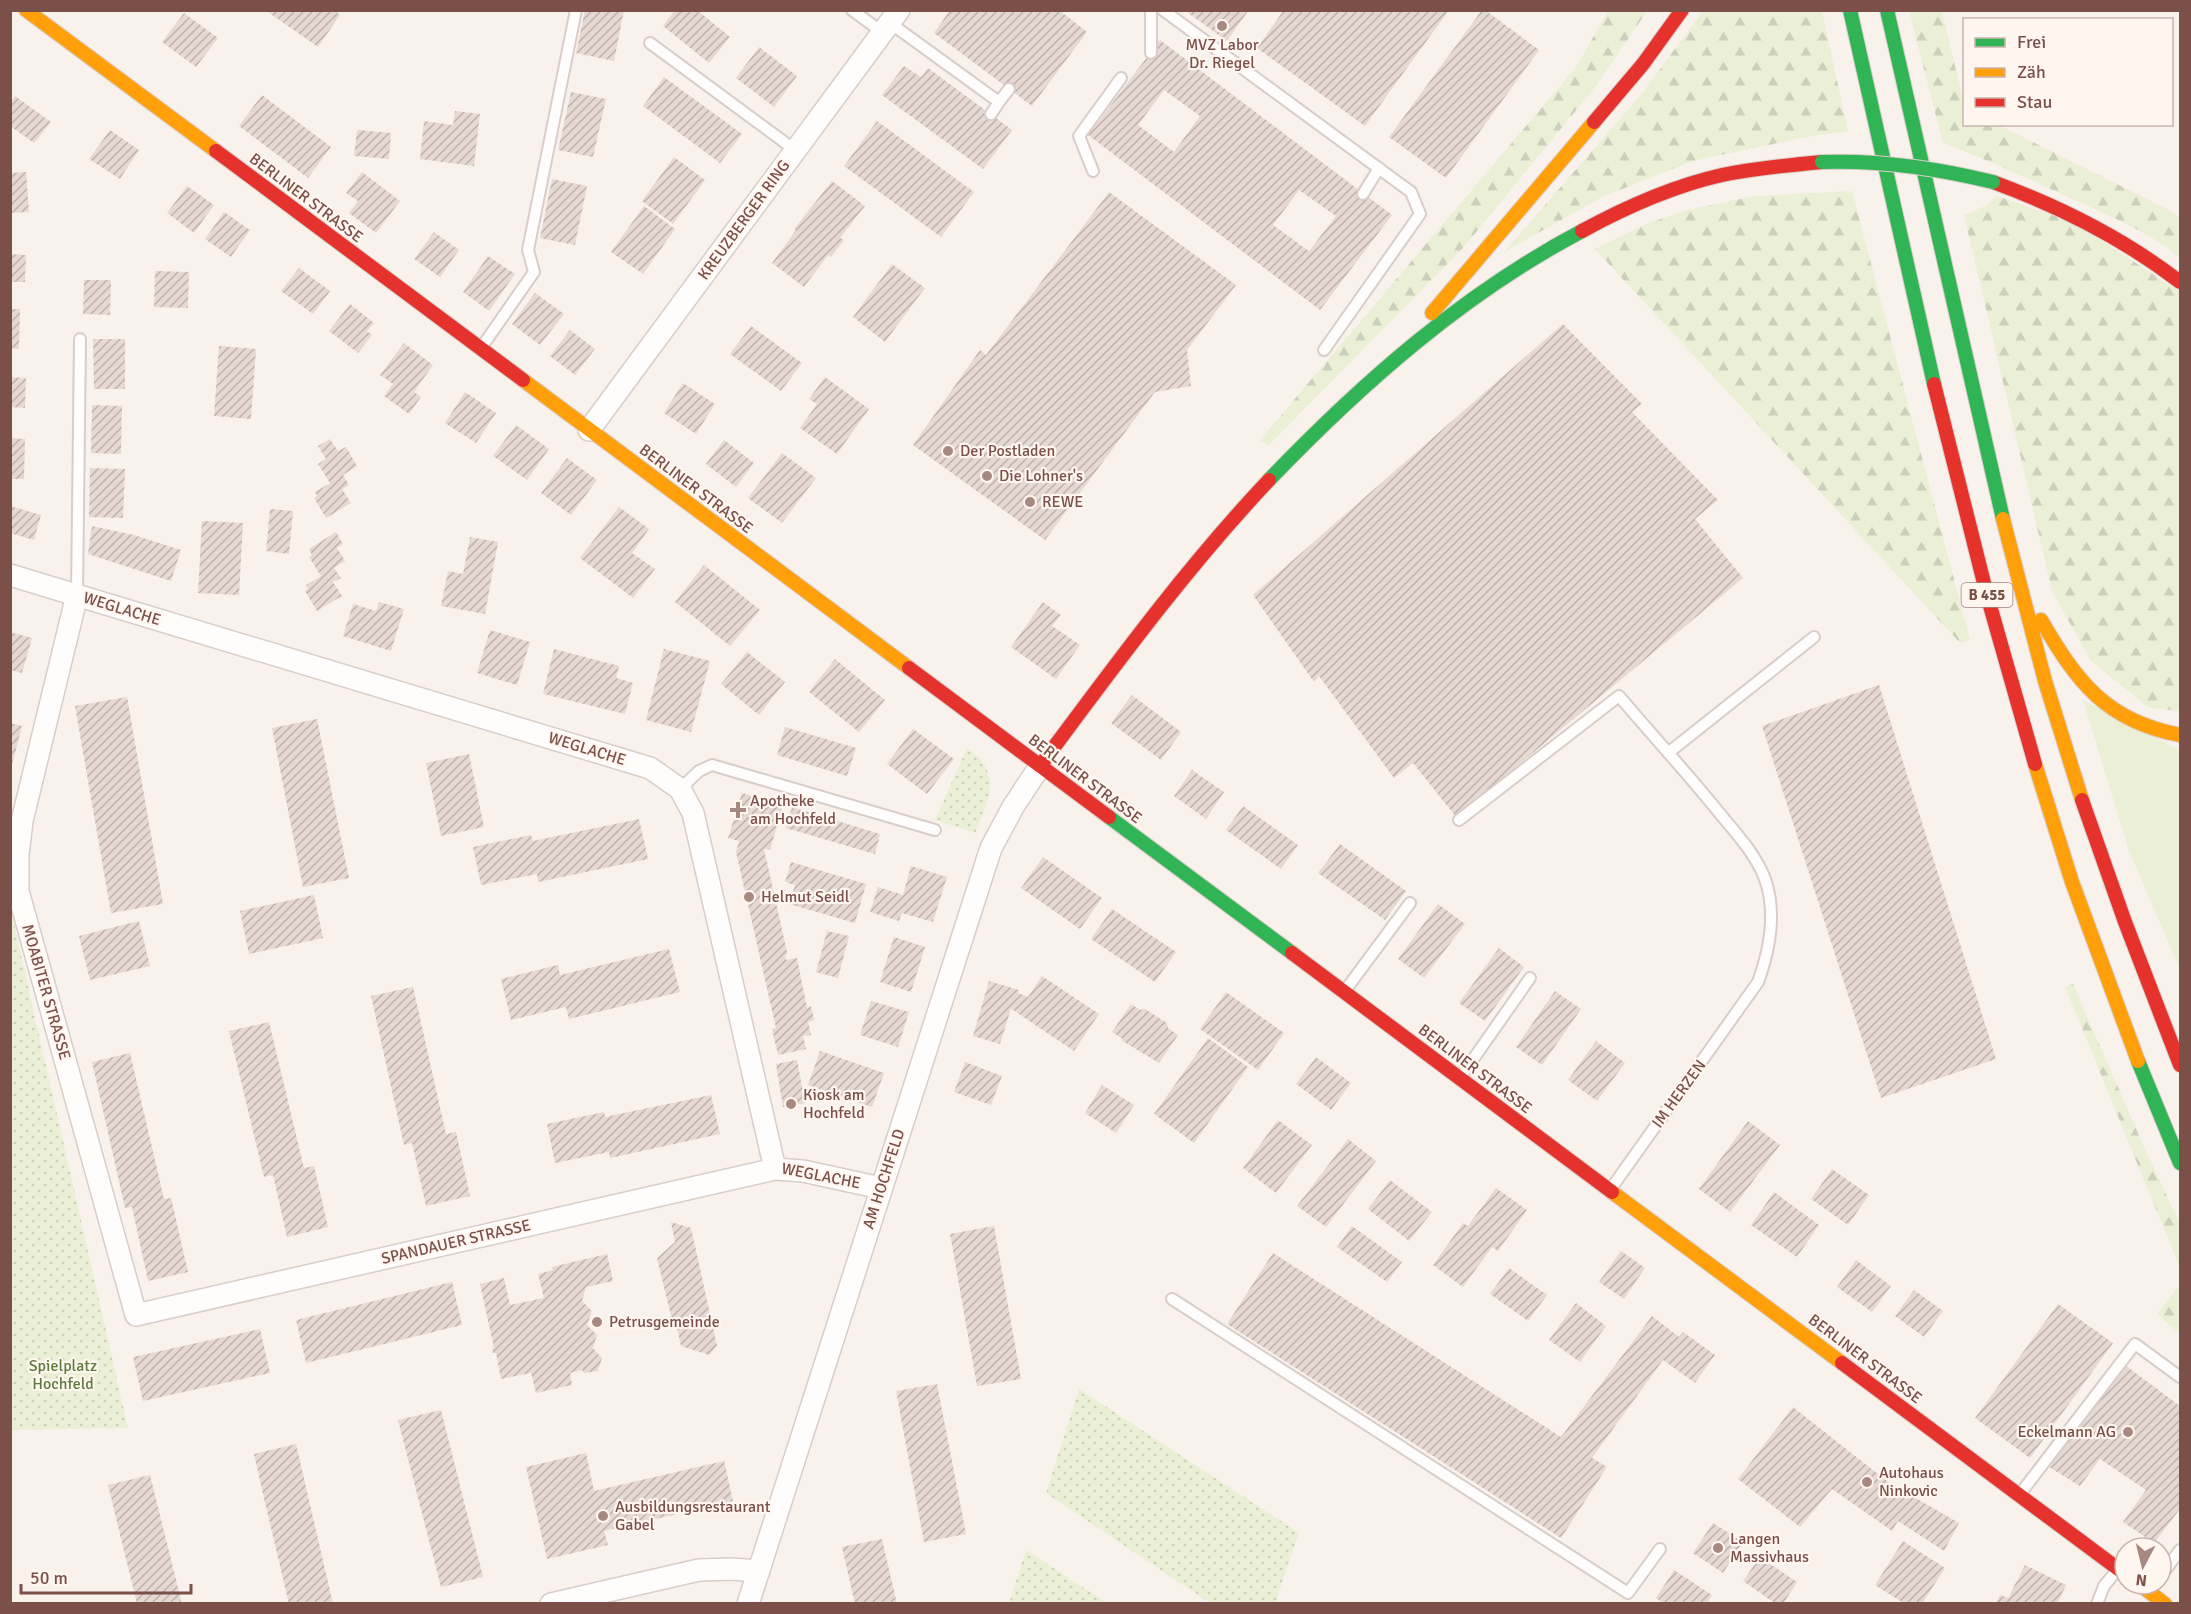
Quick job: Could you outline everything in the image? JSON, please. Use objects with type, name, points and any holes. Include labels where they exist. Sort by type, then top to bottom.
[{"type":"main road","name":"BERLINER STRASSE","points":[[26,10],[2113,1564]]},
{"type":"main road","points":[[1390,363],[1643,64],[1682,10]]},
{"type":"main road","name":"B 455","points":[[1850,10],[1945,428],[2025,738],[2082,915],[2147,1087],[2181,1163]]},
{"type":"main road","name":"B 455","points":[[1887,10],[2018,579],[2044,679],[2078,790],[2143,974],[2181,1065]]},
{"type":"main road","points":[[1040,766],[1136,638],[1231,522],[1312,436],[1390,363],[1499,280],[1560,242],[1613,214],[1658,194],[1704,179],[1752,168],[1861,161],[1922,166],[1993,182],[2083,218],[2121,239],[2181,282]]},
{"type":"main road","points":[[2018,579],[2062,657],[2077,678],[2100,701],[2123,718],[2146,728],[2181,735]]},
{"type":"street","name":"KREUZBERGER RING","points":[[589,430],[890,22]]},
{"type":"street","name":"WEGLACHE","points":[[10,575],[650,768],[680,789],[693,813],[775,1169],[803,1172],[881,1188]]},
{"type":"street","name":"MOABITER STRASSE","points":[[77,595],[22,822],[18,855],[18,891],[136,1315]]},
{"type":"street","name":"AM HOCHFELD","points":[[748,1604],[991,848],[1013,807],[1040,766]]},
{"type":"street","name":"SPANDAUER STRASSE","points":[[136,1315],[775,1169]]},
{"type":"street","points":[[551,1604],[699,1570],[759,1571]]},
{"type":"lane","points":[[480,349],[534,272],[528,250],[576,10]]},
{"type":"lane","points":[[852,10],[890,22],[999,102]]},
{"type":"lane","points":[[1151,10],[1151,53]]},
{"type":"lane","points":[[1163,10],[1411,192],[1420,214],[1324,350]]},
{"type":"lane","points":[[650,44],[795,150]]},
{"type":"lane","points":[[1093,171],[1079,136],[1121,78]]},
{"type":"lane","points":[[991,114],[1009,89]]},
{"type":"lane","points":[[1363,194],[1379,168]]},
{"type":"lane","points":[[77,595],[80,339]]},
{"type":"lane","points":[[1668,753],[1814,637]]},
{"type":"lane","name":"IM HERZEN","points":[[1459,820],[1619,696],[1735,832],[1756,860],[1765,879],[1771,921],[1768,953],[1758,982],[1610,1190]]},
{"type":"lane","points":[[680,789],[699,771],[712,765],[935,830]]},
{"type":"lane","points":[[1344,992],[1410,903]]},
{"type":"lane","points":[[1460,1078],[1530,978]]},
{"type":"lane","points":[[1172,1299],[1628,1593],[1660,1549]]},
{"type":"lane","points":[[2019,1495],[2135,1344],[2181,1377]]},
{"type":"lane","points":[[2097,1604],[2104,1586],[2113,1578]]},
{"type":"green space","points":[[1608,11],[1647,11],[1596,86],[1463,248],[1268,446],[1260,440],[1576,67]]},
{"type":"green space","points":[[1703,11],[1822,11],[1848,131],[1806,137],[1693,161],[1602,197],[1503,253],[1640,96]]},
{"type":"green space","points":[[1909,11],[1942,11],[1963,100],[1963,126],[2001,126],[2173,212],[2180,219],[2180,258],[2157,241],[2119,220],[2012,171],[1943,143]]},
{"type":"green space","points":[[1852,191],[1970,640],[1960,643],[1595,249],[1646,224],[1687,210],[1755,196]]},
{"type":"green space","points":[[1997,196],[2075,223],[2180,292],[2180,711],[2149,708],[2091,661],[2052,591],[1964,215],[1985,206]]},
{"type":"green space","points":[[2083,700],[2180,750],[2180,970],[2129,851]]},
{"type":"green space","points":[[967,748],[978,757],[989,777],[990,788],[985,810],[975,833],[935,820]]},
{"type":"green space","name":"Spielplatz Hochfeld","points":[[11,911],[128,1428],[11,1430]]},
{"type":"green space","points":[[2073,984],[2180,1224],[2180,1268],[2065,987]]},
{"type":"green space","points":[[2180,1284],[2180,1334],[2157,1314]]},
{"type":"green space","points":[[1079,1389],[1299,1533],[1275,1603],[1210,1603],[1046,1493]]},
{"type":"green space","points":[[1026,1550],[1107,1603],[1009,1603]]},
{"type":"building","points":[[265,10],[334,10],[340,15],[318,47]]},
{"type":"building","points":[[585,10],[624,10],[614,61],[576,53]]},
{"type":"building","points":[[675,10],[697,10],[730,37],[709,63],[663,26]]},
{"type":"building","points":[[950,10],[1059,10],[1087,32],[1032,106],[934,33]]},
{"type":"building","name":"MVZ Labor Dr. Riegel","points":[[1184,10],[1249,10],[1227,41]]},
{"type":"building","points":[[1284,10],[1449,10],[1365,126],[1257,48]]},
{"type":"building","points":[[1482,10],[1539,50],[1446,178],[1389,137]]},
{"type":"building","points":[[184,13],[218,38],[196,67],[162,42]]},
{"type":"building","points":[[1160,40],[1392,215],[1320,310],[1088,135]],"holes":[[[1164,90],[1200,116],[1174,152],[1138,125]],[[1299,190],[1336,216],[1309,251],[1273,225]]]},
{"type":"building","points":[[759,47],[797,76],[774,107],[736,78]]},
{"type":"building","points":[[904,66],[921,77],[928,68],[1012,130],[983,169],[882,95]]},
{"type":"building","points":[[664,77],[742,134],[720,163],[643,106]]},
{"type":"building","points":[[571,92],[606,99],[593,157],[558,150]]},
{"type":"building","points":[[262,95],[331,147],[308,178],[239,126]]},
{"type":"building","points":[[15,96],[51,122],[34,143],[10,126],[10,103]]},
{"type":"building","points":[[455,111],[480,114],[474,166],[420,159],[424,121],[453,125]]},
{"type":"building","points":[[877,121],[974,192],[941,237],[844,166]]},
{"type":"building","points":[[110,130],[139,150],[120,179],[89,159]]},
{"type":"building","points":[[357,130],[391,133],[389,159],[354,156]]},
{"type":"building","points":[[674,157],[705,180],[673,224],[642,201]]},
{"type":"building","points":[[26,172],[29,212],[10,213],[10,173]]},
{"type":"building","points":[[362,172],[400,201],[376,233],[349,213],[358,201],[346,193]]},
{"type":"building","points":[[552,179],[587,186],[575,245],[540,238]]},
{"type":"building","points":[[832,181],[865,206],[840,238],[844,240],[831,257],[828,255],[804,287],[772,263],[796,230],[794,229]]},
{"type":"building","points":[[187,186],[214,205],[194,233],[167,213]]},
{"type":"building","points":[[1109,192],[1236,285],[1187,350],[1191,386],[1155,392],[1045,540],[913,445],[980,350],[986,355]]},
{"type":"building","points":[[644,206],[675,229],[643,274],[611,252]]},
{"type":"building","points":[[224,212],[250,230],[231,257],[205,239]]},
{"type":"building","points":[[434,232],[459,250],[440,277],[414,259]]},
{"type":"building","points":[[10,254],[26,255],[25,282],[10,282]]},
{"type":"building","points":[[488,256],[515,274],[489,311],[463,292]]},
{"type":"building","points":[[892,264],[925,288],[885,342],[853,317]]},
{"type":"building","points":[[299,268],[330,291],[313,314],[281,291]]},
{"type":"building","points":[[155,271],[189,272],[188,308],[154,307]]},
{"type":"building","points":[[84,280],[111,280],[110,315],[83,314]]},
{"type":"building","points":[[535,293],[564,314],[540,345],[512,324]]},
{"type":"building","points":[[350,304],[374,323],[367,331],[372,335],[358,353],[329,331]]},
{"type":"building","points":[[10,309],[20,309],[19,349],[10,348]]},
{"type":"building","points":[[1563,324],[1642,404],[1632,412],[1718,500],[1695,519],[1743,578],[1456,817],[1413,763],[1394,778],[1319,676],[1314,682],[1253,595]]},
{"type":"building","points":[[751,326],[802,363],[781,391],[730,354]]},
{"type":"building","points":[[570,330],[595,349],[575,375],[550,356]]},
{"type":"building","points":[[93,339],[125,339],[125,389],[94,389]]},
{"type":"building","points":[[404,343],[433,365],[414,392],[421,397],[409,414],[384,396],[393,384],[380,375]]},
{"type":"building","points":[[219,346],[256,349],[251,419],[214,416]]},
{"type":"building","points":[[10,377],[26,378],[25,408],[10,407]]},
{"type":"building","points":[[825,377],[869,409],[837,454],[800,428],[817,404],[809,399]]},
{"type":"building","points":[[683,383],[715,404],[696,434],[664,413]]},
{"type":"building","points":[[465,392],[496,413],[476,443],[445,423]]},
{"type":"building","points":[[92,405],[122,406],[121,454],[91,453]]},
{"type":"building","points":[[516,425],[549,449],[527,480],[493,456]]},
{"type":"building","points":[[10,438],[25,439],[24,479],[10,479]]},
{"type":"building","points":[[330,439],[338,451],[346,447],[357,466],[343,475],[349,485],[342,489],[351,503],[326,518],[314,498],[317,496],[315,492],[330,483],[318,464],[326,459],[318,446]]},
{"type":"building","points":[[724,440],[754,463],[736,487],[706,464]]},
{"type":"building","points":[[782,453],[816,478],[782,523],[748,498]]},
{"type":"building","points":[[567,458],[597,480],[571,515],[541,493]]},
{"type":"building","points":[[90,468],[125,469],[123,518],[89,517]]},
{"type":"building","points":[[10,506],[41,515],[34,540],[10,533]]},
{"type":"building","points":[[619,507],[649,529],[632,553],[655,569],[633,598],[580,558]]},
{"type":"building","points":[[270,509],[293,511],[289,554],[266,551]]},
{"type":"building","points":[[202,521],[243,523],[239,595],[198,593]]},
{"type":"building","points":[[92,526],[134,535],[181,550],[171,581],[88,554]]},
{"type":"building","points":[[336,532],[343,544],[337,548],[345,561],[334,568],[341,578],[333,582],[342,596],[317,611],[305,591],[308,589],[306,585],[321,576],[309,557],[312,555],[309,549]]},
{"type":"building","points":[[470,537],[498,542],[485,614],[441,606],[448,571],[463,574]]},
{"type":"building","points":[[704,565],[760,610],[730,646],[675,602]]},
{"type":"building","points":[[379,602],[404,609],[391,651],[343,636],[353,604],[376,611]]},
{"type":"building","points":[[1043,602],[1061,615],[1052,626],[1080,645],[1056,679],[1011,647]]},
{"type":"building","points":[[490,630],[530,642],[517,685],[477,673]]},
{"type":"building","points":[[10,632],[32,638],[22,673],[10,670]]},
{"type":"building","points":[[554,649],[619,666],[616,678],[633,683],[625,714],[543,694]]},
{"type":"building","points":[[664,649],[710,661],[691,732],[646,720]]},
{"type":"building","points":[[747,652],[785,682],[759,715],[721,684]]},
{"type":"building","points":[[835,659],[885,700],[859,732],[809,692]]},
{"type":"building","points":[[1879,685],[1996,1059],[1881,1098],[1762,726]]},
{"type":"building","points":[[1132,695],[1181,732],[1161,760],[1111,723]]},
{"type":"building","points":[[127,697],[163,904],[111,913],[75,706]]},
{"type":"building","points":[[317,719],[349,878],[303,887],[272,728]]},
{"type":"building","points":[[10,723],[22,726],[11,769],[10,768]]},
{"type":"building","points":[[785,727],[856,748],[847,776],[777,755]]},
{"type":"building","points":[[913,729],[954,759],[927,794],[887,764]]},
{"type":"building","points":[[469,754],[484,827],[441,836],[426,763]]},
{"type":"building","points":[[1192,770],[1224,792],[1206,819],[1174,796]]},
{"type":"building","points":[[742,793],[783,805],[770,850],[764,849],[787,952],[786,960],[797,958],[807,1008],[811,1006],[814,1020],[808,1022],[811,1035],[803,1036],[806,1049],[778,1055],[772,1029],[776,1028],[736,852],[739,841],[728,838]]},
{"type":"building","points":[[1243,806],[1298,845],[1281,869],[1226,830]]},
{"type":"building","points":[[792,807],[880,834],[875,854],[786,828]]},
{"type":"building","points":[[639,819],[648,859],[538,882],[537,874],[481,885],[473,847],[531,835],[533,841]]},
{"type":"building","points":[[1340,844],[1406,891],[1385,920],[1318,873]]},
{"type":"building","points":[[1043,857],[1102,898],[1080,929],[1021,888]]},
{"type":"building","points":[[791,862],[866,884],[855,923],[789,904],[795,885],[785,882]]},
{"type":"building","points":[[911,866],[947,877],[933,922],[902,913],[899,921],[870,912],[878,887],[903,895]]},
{"type":"building","points":[[314,895],[323,938],[249,954],[240,911]]},
{"type":"building","points":[[1438,904],[1465,924],[1424,978],[1398,959]]},
{"type":"building","points":[[1112,909],[1176,952],[1155,982],[1091,939]]},
{"type":"building","points":[[139,921],[150,966],[90,980],[79,936]]},
{"type":"building","points":[[827,931],[849,936],[838,978],[816,972]]},
{"type":"building","points":[[894,937],[925,947],[911,992],[880,982]]},
{"type":"building","points":[[1499,948],[1524,967],[1485,1021],[1459,1003]]},
{"type":"building","points":[[669,949],[680,992],[569,1019],[566,1007],[511,1020],[501,979],[558,965],[560,975]]},
{"type":"building","points":[[1042,976],[1099,1014],[1074,1051],[1011,1009],[1000,1044],[973,1036],[989,981],[1019,990],[1018,993],[1028,997]]},
{"type":"building","points":[[413,987],[446,1134],[456,1132],[470,1196],[426,1206],[412,1143],[404,1145],[371,996]]},
{"type":"building","points":[[1555,991],[1581,1009],[1542,1065],[1516,1047]]},
{"type":"building","points":[[1226,992],[1284,1033],[1258,1070],[1200,1029]]},
{"type":"building","points":[[871,1001],[909,1012],[898,1047],[860,1035]]},
{"type":"building","points":[[1131,1004],[1140,1010],[1145,1009],[1167,1023],[1168,1028],[1178,1035],[1159,1063],[1112,1032]]},
{"type":"building","points":[[269,1022],[304,1168],[314,1166],[328,1227],[287,1237],[273,1175],[264,1177],[229,1031]]},
{"type":"building","points":[[1208,1038],[1248,1067],[1194,1143],[1154,1114]]},
{"type":"building","points":[[1596,1041],[1625,1063],[1597,1101],[1568,1080]]},
{"type":"building","points":[[820,1051],[884,1073],[872,1107],[808,1085]]},
{"type":"building","points":[[130,1053],[164,1199],[171,1198],[188,1272],[148,1281],[132,1207],[125,1208],[92,1062]]},
{"type":"building","points":[[1316,1057],[1351,1083],[1331,1110],[1296,1084]]},
{"type":"building","points":[[797,1060],[805,1103],[783,1107],[776,1064]]},
{"type":"building","points":[[965,1062],[1002,1076],[991,1105],[954,1092]]},
{"type":"building","points":[[1102,1085],[1134,1105],[1116,1133],[1085,1113]]},
{"type":"building","points":[[711,1095],[720,1134],[610,1158],[609,1152],[555,1163],[547,1124],[604,1112],[605,1117]]},
{"type":"building","points":[[1278,1120],[1312,1145],[1276,1193],[1243,1168]]},
{"type":"building","points":[[1748,1121],[1780,1145],[1730,1212],[1699,1189]]},
{"type":"building","points":[[1348,1139],[1376,1161],[1326,1227],[1297,1206]]},
{"type":"building","points":[[1832,1169],[1869,1195],[1848,1225],[1811,1199]]},
{"type":"building","points":[[1390,1180],[1432,1212],[1409,1241],[1368,1209]]},
{"type":"building","points":[[1496,1188],[1527,1210],[1498,1251],[1492,1247],[1463,1287],[1433,1265],[1463,1223],[1468,1226]]},
{"type":"building","points":[[1774,1192],[1819,1225],[1797,1257],[1751,1225]]},
{"type":"building","points":[[671,1222],[691,1228],[717,1346],[709,1355],[681,1346],[677,1328],[674,1328],[657,1258],[675,1242]]},
{"type":"building","points":[[994,1226],[1021,1379],[977,1386],[950,1234]]},
{"type":"building","points":[[1352,1226],[1402,1262],[1387,1282],[1337,1247]]},
{"type":"building","points":[[1621,1251],[1645,1268],[1624,1299],[1599,1282]]},
{"type":"building","points":[[1273,1253],[1561,1437],[1652,1316],[1679,1337],[1683,1332],[1715,1355],[1695,1383],[1663,1360],[1592,1458],[1607,1467],[1561,1538],[1227,1324]]},
{"type":"building","points":[[607,1254],[613,1281],[586,1287],[582,1301],[592,1311],[587,1325],[597,1335],[593,1348],[602,1358],[598,1371],[584,1373],[582,1370],[570,1373],[572,1385],[536,1393],[531,1373],[501,1379],[496,1353],[493,1353],[492,1348],[494,1348],[480,1284],[504,1278],[510,1305],[544,1298],[538,1274],[553,1270],[552,1267]]},
{"type":"building","points":[[1856,1260],[1891,1286],[1872,1312],[1837,1287]]},
{"type":"building","points":[[1509,1268],[1547,1295],[1528,1321],[1490,1294]]},
{"type":"building","points":[[452,1282],[462,1325],[306,1363],[296,1320]]},
{"type":"building","points":[[1914,1290],[1943,1311],[1924,1337],[1895,1316]]},
{"type":"building","points":[[1576,1303],[1606,1326],[1580,1362],[1549,1340]]},
{"type":"building","name":"Eckelmann AG","points":[[2058,1304],[2113,1343],[2030,1458],[1975,1418]]},
{"type":"building","points":[[260,1329],[270,1373],[143,1401],[133,1357]]},
{"type":"building","name":"Eckelmann AG","points":[[2125,1365],[2180,1406],[2180,1509],[2159,1536],[2144,1536],[2123,1522],[2146,1490],[2100,1459],[2080,1486],[2049,1467]]},
{"type":"building","points":[[937,1384],[966,1534],[924,1542],[896,1391]]},
{"type":"building","points":[[1793,1407],[1888,1482],[1959,1523],[1944,1551],[1898,1521],[1892,1531],[1832,1489],[1800,1527],[1738,1479]]},
{"type":"building","points":[[441,1410],[483,1577],[441,1587],[398,1420]]},
{"type":"building","points":[[296,1444],[333,1604],[289,1604],[263,1494],[254,1454]]},
{"type":"building","name":"Ausbildungsrestaurant Gabel","points":[[586,1453],[594,1491],[724,1461],[733,1501],[604,1531],[608,1545],[547,1559],[526,1467]]},
{"type":"building","points":[[150,1475],[182,1604],[137,1604],[108,1485]]},
{"type":"building","name":"Langen Massivhaus","points":[[1713,1523],[1743,1542],[1723,1573],[1693,1553]]},
{"type":"building","points":[[882,1539],[897,1604],[855,1604],[842,1547]]},
{"type":"building","points":[[1903,1541],[1945,1568],[1922,1604],[1905,1604],[1875,1585]]},
{"type":"building","points":[[1760,1557],[1797,1582],[1783,1604],[1776,1604],[1743,1581]]},
{"type":"building","points":[[2025,1565],[2066,1585],[2057,1604],[1996,1604],[2000,1595],[2008,1598]]},
{"type":"building","points":[[1674,1570],[1712,1595],[1707,1604],[1665,1604],[1656,1598]]},
{"type":"traffic: fast","points":[[1850,10],[1934,384]]},
{"type":"traffic: fast","points":[[1887,10],[2003,519]]},
{"type":"traffic: fast","points":[[1822,162],[1865,162],[1908,166],[1993,182]]},
{"type":"traffic: fast","points":[[1269,480],[1340,409],[1416,343],[1496,283],[1582,231]]},
{"type":"traffic: fast","points":[[1109,817],[1292,953]]},
{"type":"traffic: fast","points":[[2138,1061],[2180,1163]]},
{"type":"traffic: slow","points":[[26,10],[216,151]]},
{"type":"traffic: slow","points":[[1432,313],[1594,122]]},
{"type":"traffic: slow","points":[[523,380],[909,668]]},
{"type":"traffic: slow","points":[[2003,519],[2045,681],[2082,800]]},
{"type":"traffic: slow","points":[[2041,620],[2081,680],[2096,696],[2132,720],[2154,729],[2180,735]]},
{"type":"traffic: slow","points":[[2035,764],[2072,882],[2138,1061]]},
{"type":"traffic: slow","points":[[1612,1192],[1842,1363]]},
{"type":"traffic: slow","points":[[2155,1596],[2165,1604]]},
{"type":"traffic: jam","points":[[1594,122],[1643,64],[1682,10]]},
{"type":"traffic: jam","points":[[216,151],[523,380]]},
{"type":"traffic: jam","points":[[1582,231],[1650,198],[1686,185],[1747,170],[1822,162]]},
{"type":"traffic: jam","points":[[1993,182],[2091,225],[2136,251],[2180,282]]},
{"type":"traffic: jam","points":[[1934,384],[1987,595],[2035,764]]},
{"type":"traffic: jam","points":[[1040,766],[1179,584],[1269,480]]},
{"type":"traffic: jam","points":[[909,668],[1109,817]]},
{"type":"traffic: jam","points":[[2082,800],[2125,922],[2180,1065]]},
{"type":"traffic: jam","points":[[1292,953],[1612,1192]]},
{"type":"traffic: jam","points":[[1842,1363],[2113,1565]]},
{"type":"place","name":"MVZ Labor Dr. Riegel","points":[[1222,26]]},
{"type":"place","name":"Der Postladen","points":[[948,451]]},
{"type":"place","name":"Die Lohner's","points":[[987,476]]},
{"type":"place","name":"REWE","points":[[1030,502]]},
{"type":"place","name":"Apotheke am Hochfeld","points":[[738,810]]},
{"type":"place","name":"Helmut Seidl","points":[[749,897]]},
{"type":"place","name":"Kiosk am Hochfeld","points":[[791,1104]]},
{"type":"place","name":"Petrusgemeinde","points":[[597,1322]]},
{"type":"place","name":"Eckelmann AG","points":[[2128,1432]]},
{"type":"place","name":"Autohaus Ninkovic","points":[[1867,1482]]},
{"type":"place","name":"Ausbildungsrestaurant Gabel","points":[[603,1516]]},
{"type":"place","name":"Langen Massivhaus","points":[[1718,1548]]}]
